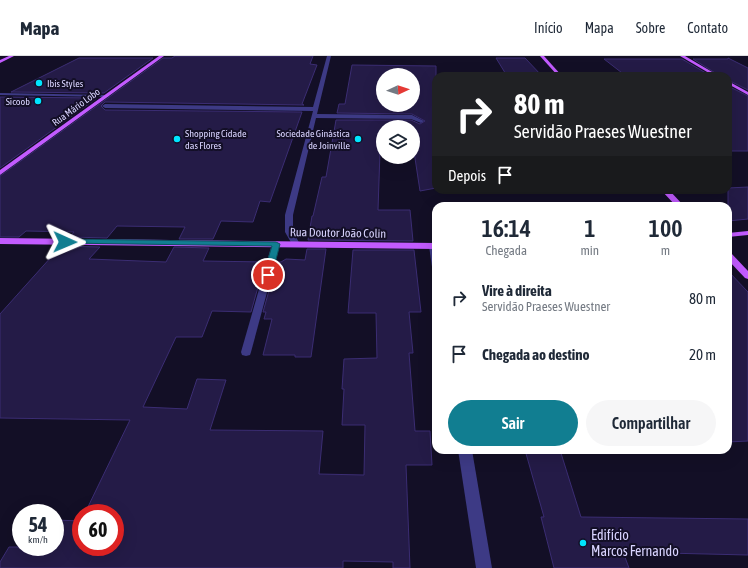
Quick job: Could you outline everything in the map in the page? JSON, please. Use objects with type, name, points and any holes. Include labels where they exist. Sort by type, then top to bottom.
[{"type":"main road","points":[[0,62],[12,56]]},
{"type":"main road","name":"Rua Mário Lobo","points":[[0,173],[162,56]]},
{"type":"main road","points":[[542,56],[556,72]]},
{"type":"main road","points":[[682,56],[710,72]]},
{"type":"main road","points":[[732,84],[748,94]]},
{"type":"main road","points":[[669,194],[676,202]]},
{"type":"main road","points":[[732,235],[748,233]]},
{"type":"main road","name":"Rua Doutor João Colin","points":[[0,241],[432,246]]},
{"type":"main road","points":[[732,259],[748,276]]},
{"type":"street","points":[[296,244],[289,232],[288,214],[329,56]]},
{"type":"street","points":[[0,94],[106,96]]},
{"type":"street","points":[[105,106],[315,112],[412,117],[421,120]]},
{"type":"street","points":[[246,352],[276,244]]},
{"type":"street","points":[[466,454],[484,568]]},
{"type":"building","points":[[175,56],[313,56],[310,64],[317,65],[302,104],[304,105],[105,102],[101,106],[105,110],[302,112],[270,202],[260,201],[253,222],[221,221],[213,239],[179,239],[185,227],[117,226],[107,238],[70,237],[74,232],[26,231],[19,237],[0,237],[0,176],[163,58],[172,58]]},
{"type":"building","points":[[79,58],[153,58],[104,93],[11,92]]},
{"type":"building","points":[[496,58],[525,58],[538,72],[505,72]]},
{"type":"building","points":[[604,59],[682,59],[704,72],[621,72]]},
{"type":"building","points":[[693,59],[728,59],[748,68],[748,90],[732,82],[732,72],[714,72]]},
{"type":"building","points":[[352,65],[436,66],[436,72],[432,72],[432,189],[420,191],[416,164],[420,164],[420,124],[425,121],[412,114],[337,113],[339,104],[345,104]]},
{"type":"building","points":[[732,88],[748,96],[748,151],[732,151]]},
{"type":"building","points":[[1,97],[97,98],[0,168]]},
{"type":"building","points":[[336,120],[376,120],[376,164],[380,164],[378,210],[410,210],[413,241],[308,240],[312,216],[322,177],[326,177]]},
{"type":"building","points":[[748,187],[748,219],[732,221],[732,202],[728,202],[728,194],[732,194],[732,188]]},
{"type":"building","points":[[61,246],[100,247],[89,259],[166,262],[174,247],[209,248],[203,261],[265,262],[251,312],[212,311],[202,337],[176,337],[143,407],[187,409],[197,379],[226,380],[210,430],[323,431],[319,474],[364,475],[365,425],[342,425],[344,359],[377,358],[376,313],[348,313],[353,250],[414,250],[421,312],[409,312],[413,353],[409,353],[415,431],[430,431],[432,465],[406,465],[410,568],[393,568],[393,562],[343,561],[343,568],[0,568],[0,562],[9,547],[12,547],[12,556],[64,556],[64,520],[72,521],[72,556],[124,556],[124,504],[89,504],[130,420],[0,418],[0,314]]},
{"type":"building","points":[[307,249],[326,249],[311,357],[295,357],[295,355],[263,355],[272,319],[264,319],[266,312],[263,312],[277,262],[281,262],[286,259],[305,260]]},
{"type":"building","points":[[732,275],[748,292],[748,441],[732,442]]},
{"type":"building","points":[[526,454],[561,454],[581,517],[748,519],[748,555],[623,552],[629,568],[554,568],[541,517],[544,517]]},
{"type":"place","name":"Ibis Styles","points":[[39,83]]},
{"type":"place","name":"Sicoob","points":[[38,101]]},
{"type":"place","name":"Shopping Cidade das Flores","points":[[177,139]]},
{"type":"place","name":"Sociedade Ginástica de Joinville","points":[[358,139]]},
{"type":"place","name":"Edifício Marcos Fernando","points":[[583,543]]},
{"type":"route","points":[[65,242],[276,244],[268,275]]}]
